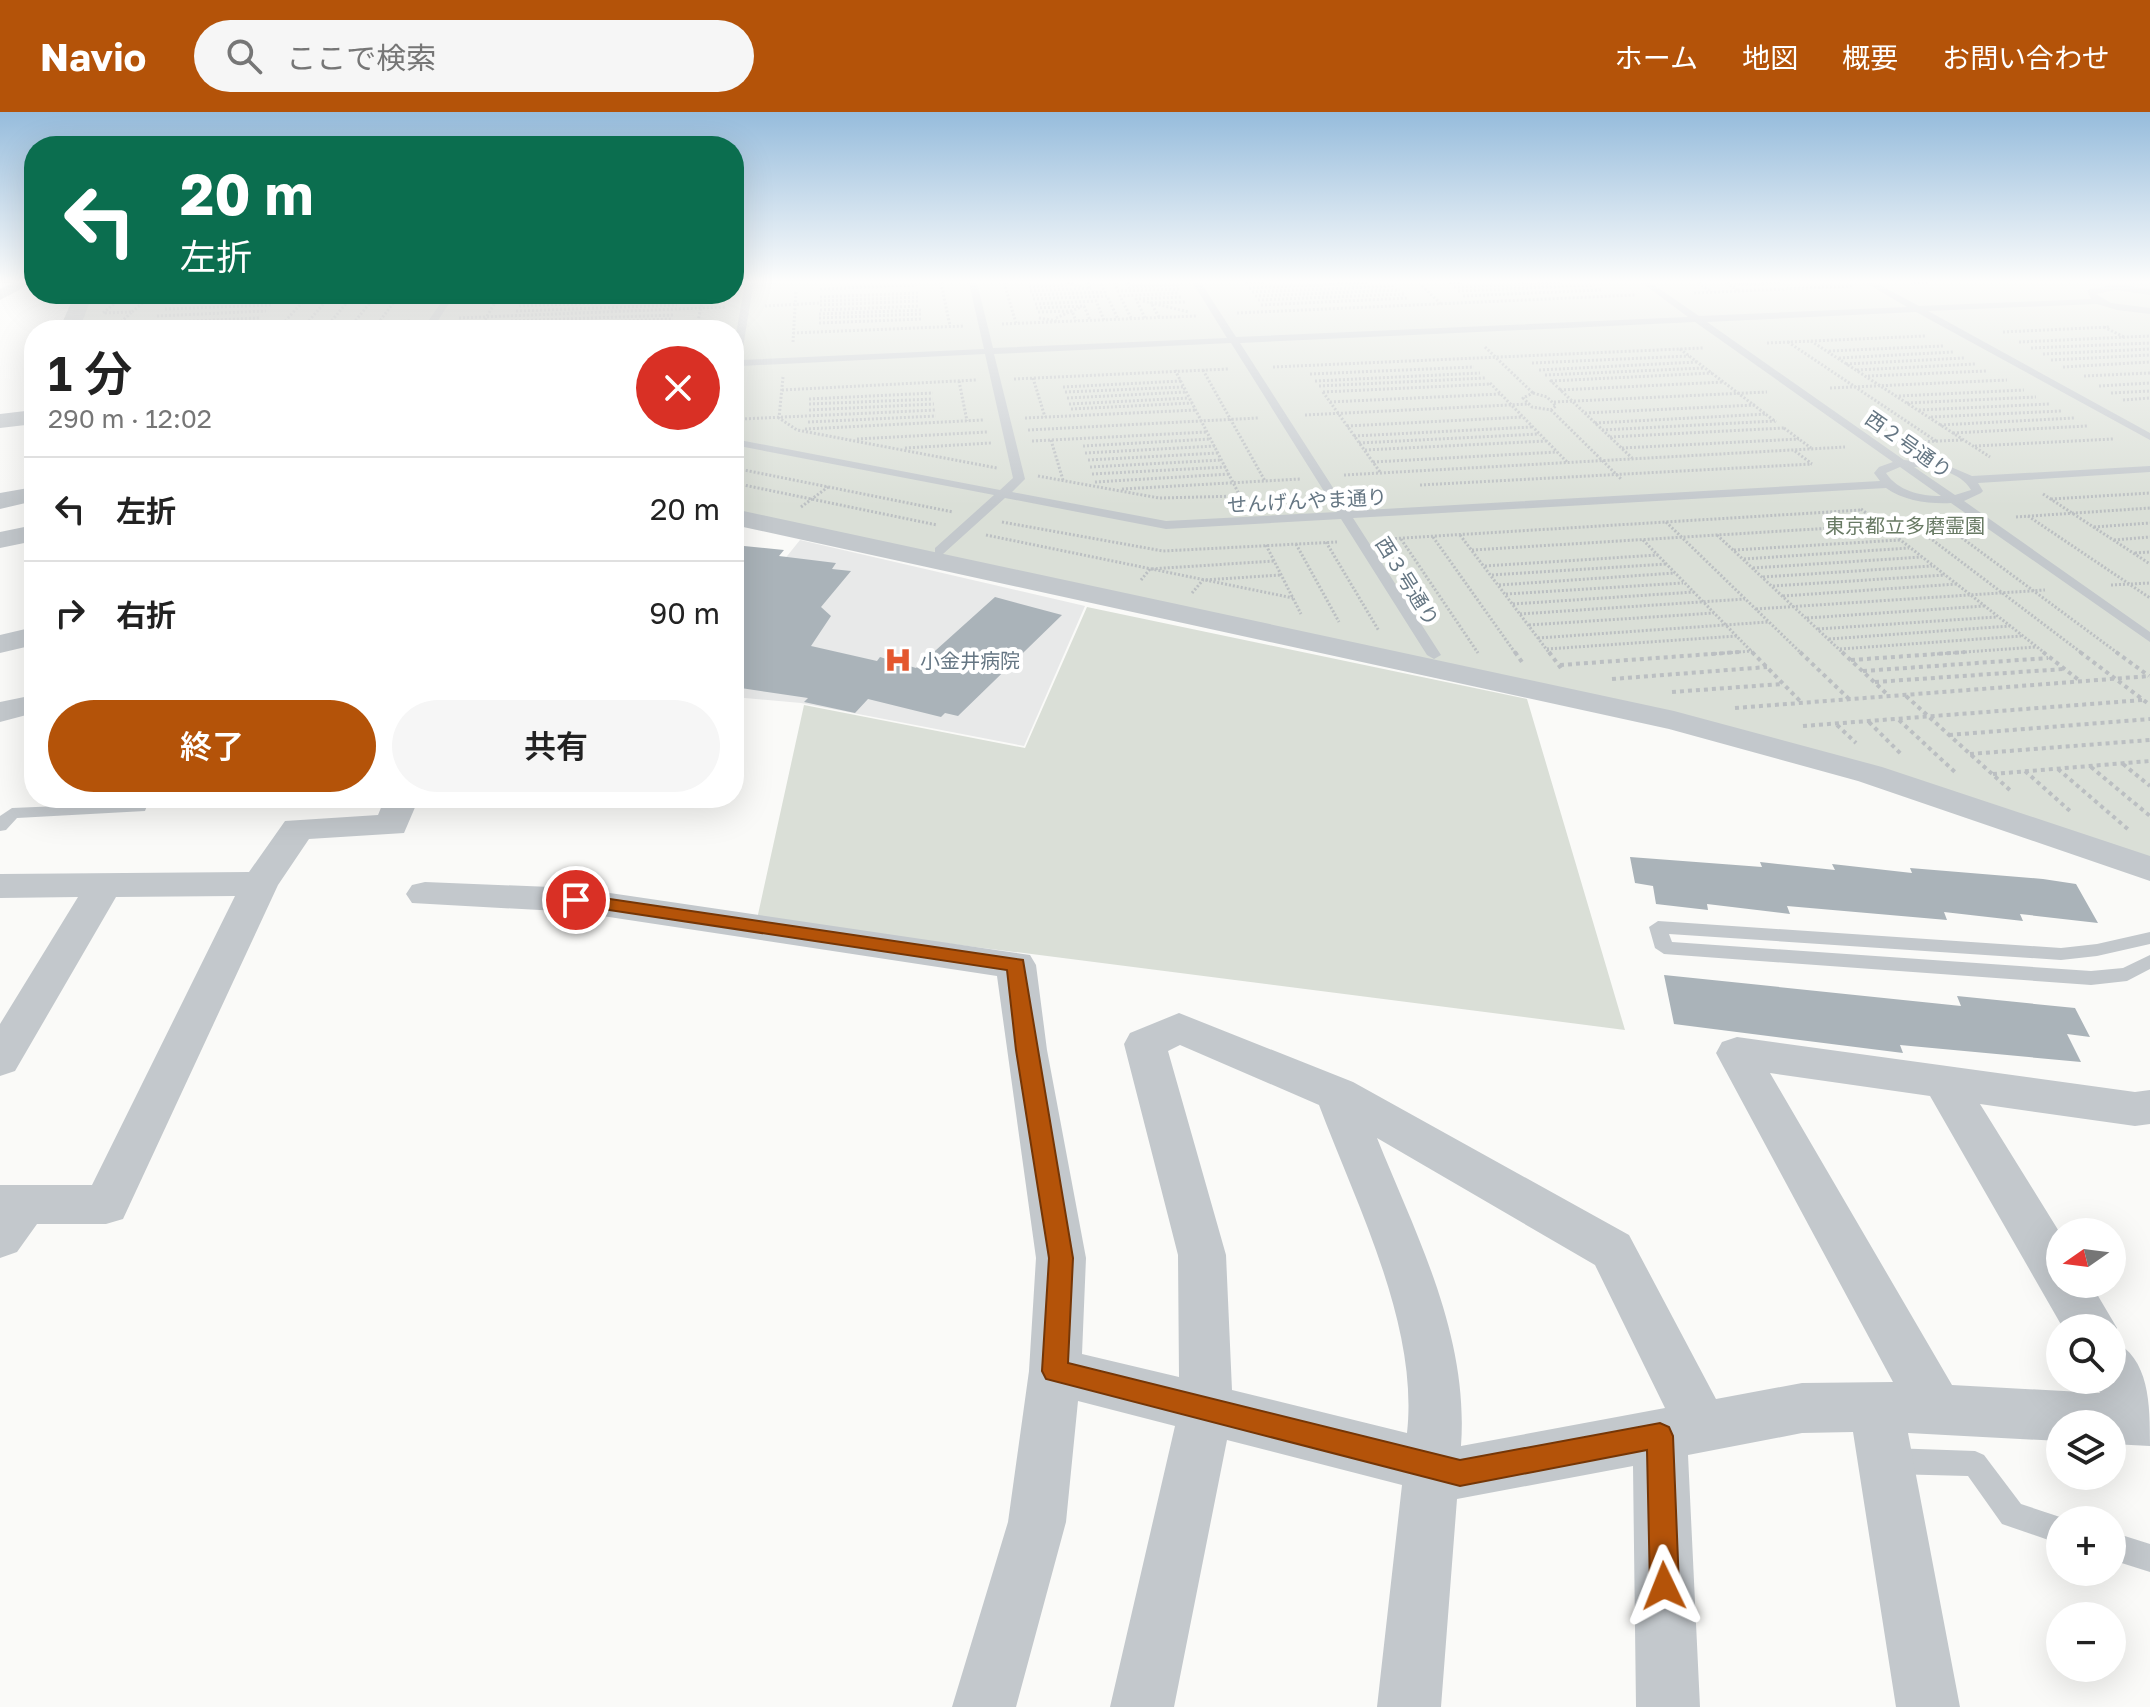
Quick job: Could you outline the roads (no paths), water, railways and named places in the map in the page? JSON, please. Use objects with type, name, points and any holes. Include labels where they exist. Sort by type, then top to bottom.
[{"type":"street","points":[[0,421],[24,418]]},
{"type":"street","points":[[0,501],[24,496]]},
{"type":"street","points":[[744,519],[1674,721],[1870,774],[2150,869]]},
{"type":"street","points":[[0,540],[24,535]]},
{"type":"street","points":[[0,644],[24,638]]},
{"type":"street","points":[[0,712],[24,706]]},
{"type":"street","points":[[8,1216],[106,1205],[260,884],[298,829],[392,825],[398,808]]},
{"type":"street","points":[[0,886],[260,884]]},
{"type":"street","points":[[0,1060],[104,886]]},
{"type":"street","points":[[425,894],[576,900],[1016,965],[1026,1050],[1061,1258],[1055,1371],[1037,1522],[984,1707]]},
{"type":"street","points":[[1142,1707],[1206,1409],[1202,1255],[1145,1044],[1179,1028],[1337,1094],[1612,1250],[1681,1431],[1668,1707]]},
{"type":"street","points":[[1937,1410],[1737,1053],[2135,1109],[2150,1107]]},
{"type":"street","points":[[1944,1082],[2046,1253]]},
{"type":"street","points":[[1337,1094],[1422,1313],[1437,1407],[1409,1707]]},
{"type":"street","points":[[1055,1371],[1460,1473],[1802,1408],[1876,1406],[2148,1421]]},
{"type":"street","points":[[2126,1386],[2148,1421]]},
{"type":"street","points":[[1876,1406],[1928,1707]]},
{"type":"lane","points":[[744,363],[853,357]]},
{"type":"lane","points":[[939,551],[1019,479],[990,357]]},
{"type":"lane","name":"西３号通り","points":[[1244,357],[1434,655]]},
{"type":"lane","name":"西２号通り","points":[[1752,357],[2150,638]]},
{"type":"lane","points":[[2006,357],[2150,437]]},
{"type":"lane","name":"せんげんやま通り","points":[[744,444],[1166,525],[1889,484]]},
{"type":"lane","points":[[1901,463],[1946,469],[1969,480],[1977,491],[1953,500],[1912,494],[1882,479],[1883,469],[1901,463]]},
{"type":"lane","points":[[1969,480],[2150,469]]},
{"type":"lane","points":[[0,826],[12,813],[139,808]]},
{"type":"lane","points":[[2150,938],[2097,950],[2061,954],[1658,927],[1664,948],[2075,977],[2127,974],[2150,961]]},
{"type":"lane","points":[[1887,1461],[1975,1464],[2012,1515],[2046,1526]]},
{"type":"lane","points":[[2126,1550],[2150,1558]]},
{"type":"place","name":"小金井病院","points":[[898,660]]},
{"type":"park label","name":"東京都立多磨霊園","points":[[1905,525]]}]
